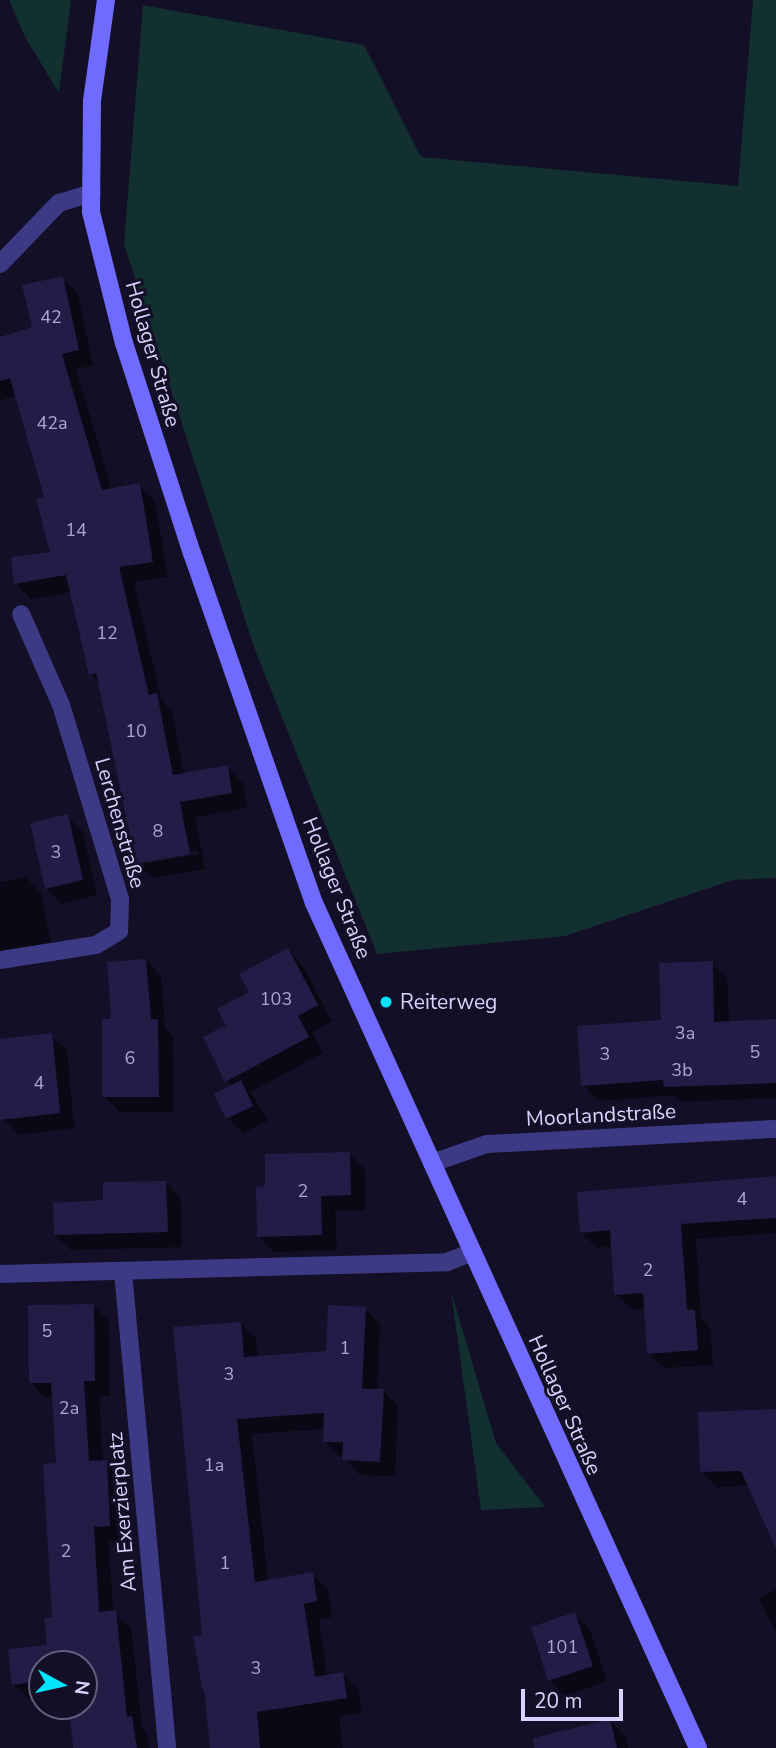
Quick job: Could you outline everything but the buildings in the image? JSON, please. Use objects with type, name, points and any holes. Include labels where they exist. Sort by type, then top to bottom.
[{"type":"main road","name":"Hollager Straße","points":[[106,0],[92,101],[91,212],[124,343],[192,553],[309,890],[471,1254],[698,1748]]},
{"type":"street","points":[[0,264],[59,203],[91,193]]},
{"type":"street","name":"Lerchenstraße","points":[[0,960],[96,945],[119,931],[120,899],[61,705],[21,614]]},
{"type":"street","name":"Moorlandstraße","points":[[432,1163],[487,1144],[776,1129]]},
{"type":"street","points":[[0,1274],[447,1262],[471,1254]]},
{"type":"street","name":"Am Exerzierplatz","points":[[123,1272],[167,1748]]},
{"type":"green space","points":[[9,0],[71,0],[59,93],[25,37]]},
{"type":"green space","points":[[753,0],[776,0],[776,878],[733,880],[565,936],[377,954],[255,650],[124,244],[143,5],[364,45],[421,157],[738,186]]},
{"type":"green space","points":[[451,1291],[496,1443],[545,1507],[481,1510]]},
{"type":"place","name":"Reiterweg","points":[[386,1002]]}]
